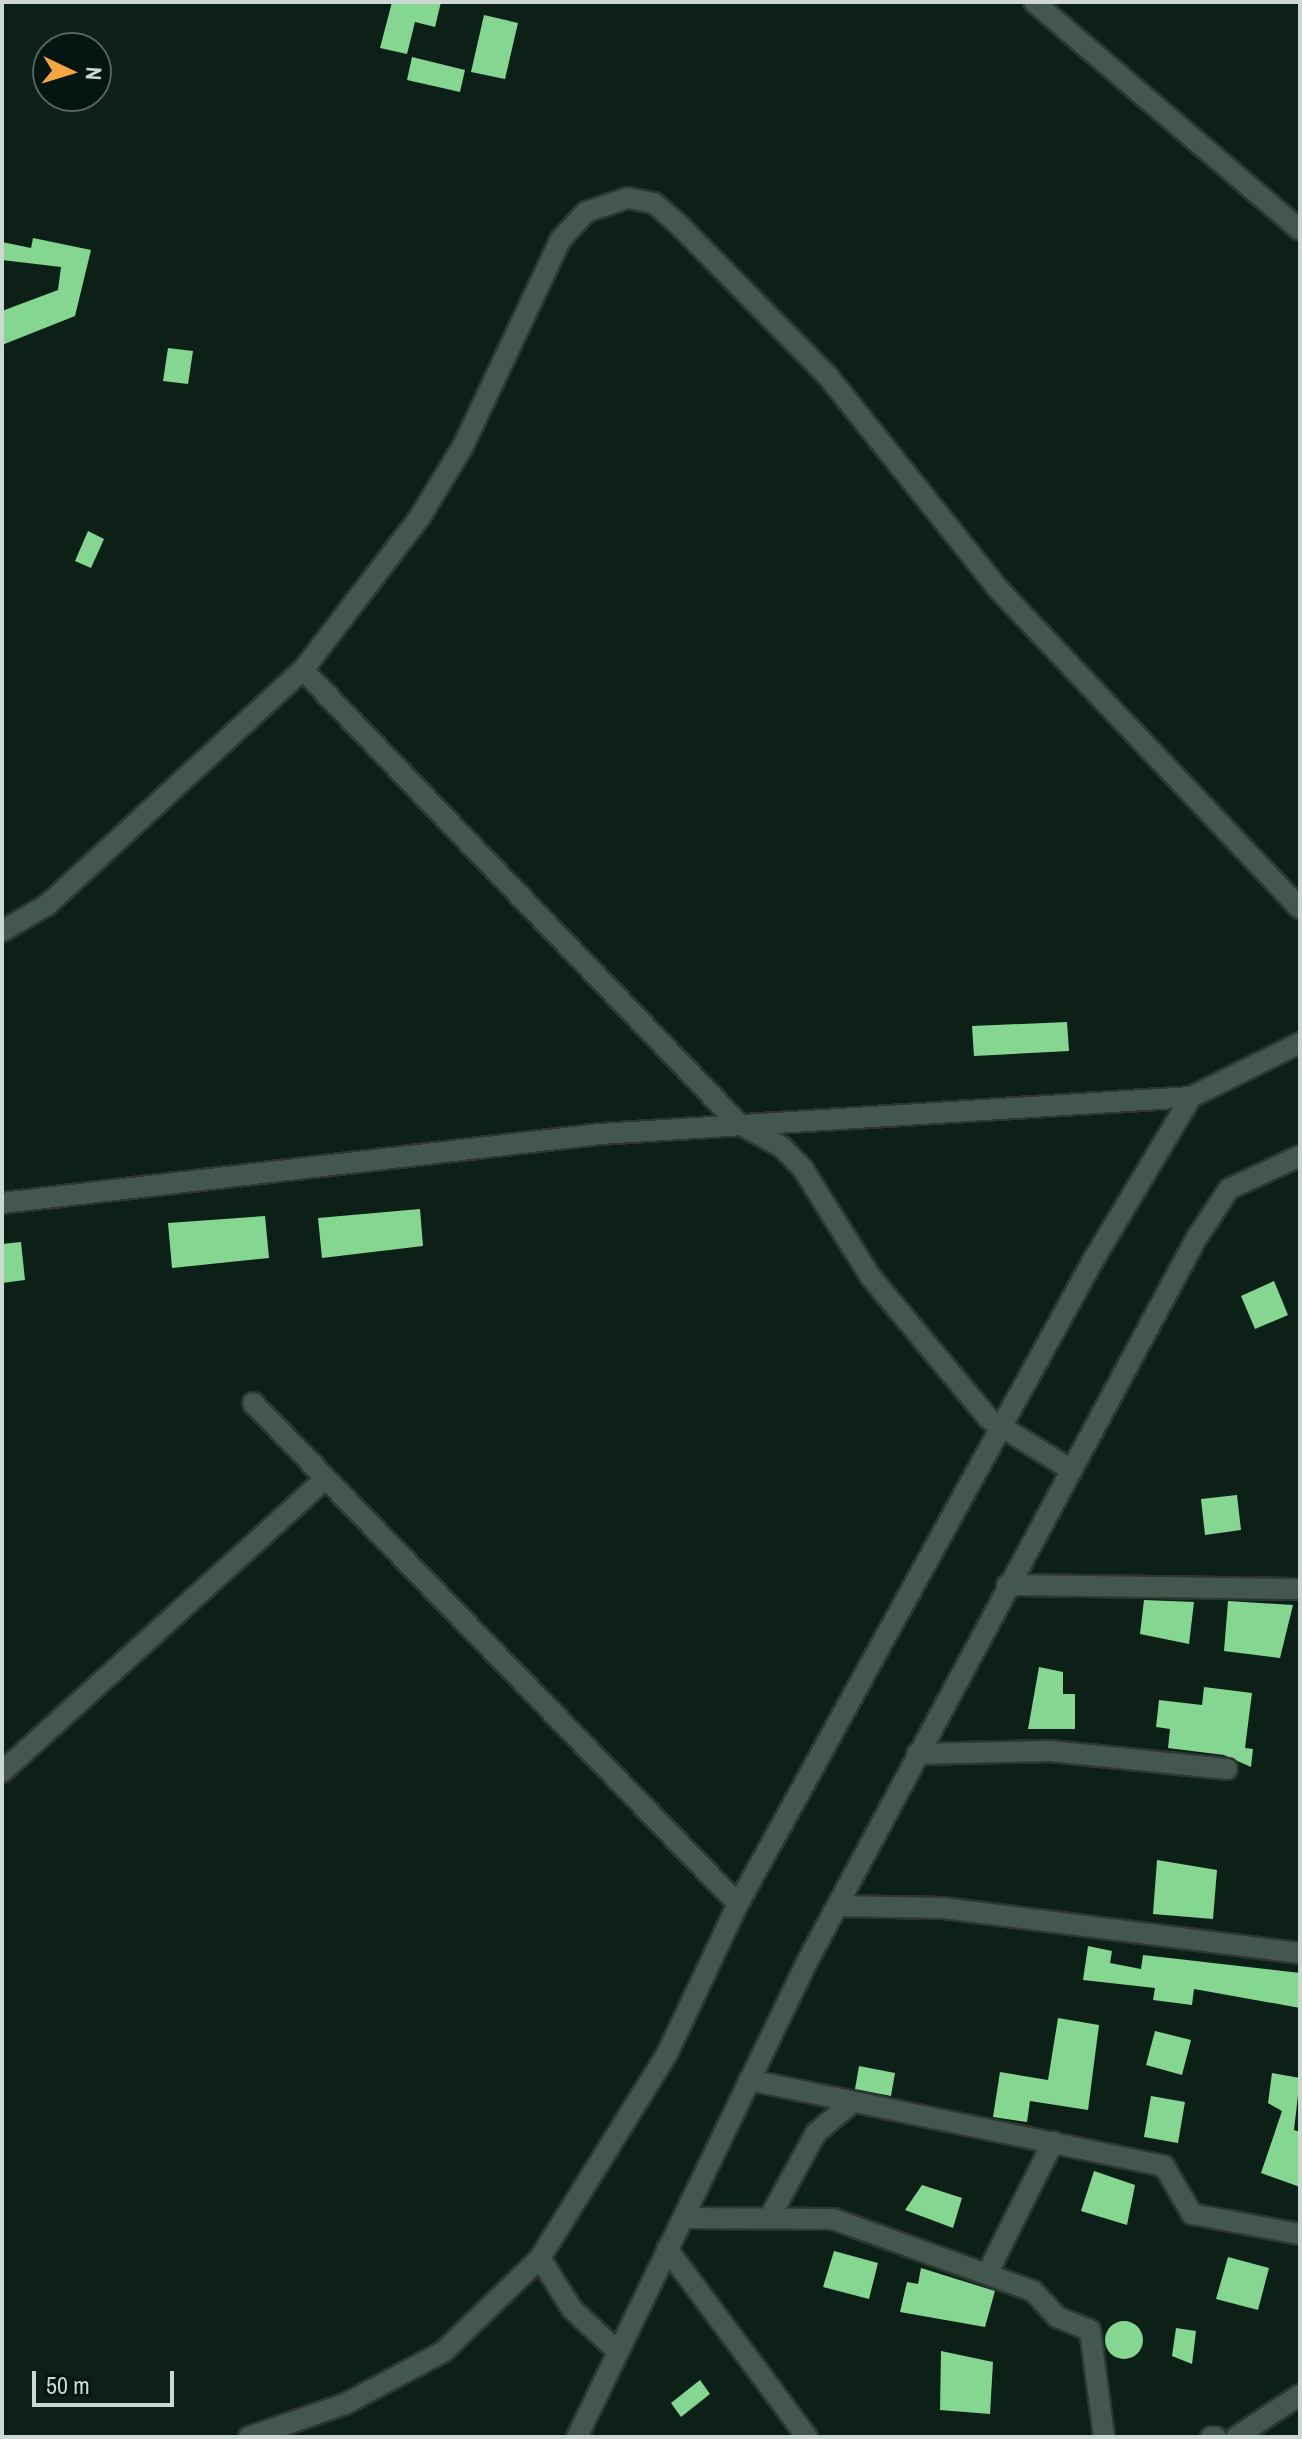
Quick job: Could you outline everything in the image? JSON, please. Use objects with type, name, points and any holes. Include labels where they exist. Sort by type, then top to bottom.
[{"type":"street","points":[[1034,2],[1300,230]]},
{"type":"street","points":[[2,931],[47,905],[303,670],[420,517],[463,446],[561,239],[586,212],[628,198],[654,203],[827,375],[999,590],[1300,908]]},
{"type":"street","points":[[303,670],[739,1124],[782,1147],[803,1169],[870,1276],[1003,1430],[1070,1469]]},
{"type":"street","points":[[2,1203],[739,1124],[1191,1097],[1300,1043]]},
{"type":"street","points":[[262,2436],[345,2404],[443,2352],[540,2258],[667,2054],[738,1904],[1191,1097]]},
{"type":"street","points":[[577,2437],[616,2350],[686,2218],[749,2080],[837,1906],[1007,1585],[1217,1204],[1229,1189],[1300,1156]]},
{"type":"street","points":[[253,1403],[738,1904]]},
{"type":"street","points":[[2,1772],[325,1479]]},
{"type":"street","points":[[1007,1585],[1300,1589]]},
{"type":"street","points":[[917,1754],[1050,1751],[1227,1769]]},
{"type":"street","points":[[837,1906],[943,1908],[1300,1953]]},
{"type":"street","points":[[749,2080],[849,2105],[1053,2142],[1170,2169],[1192,2214],[1300,2234]]},
{"type":"street","points":[[772,2213],[816,2133],[849,2105]]},
{"type":"street","points":[[987,2274],[1053,2142]]},
{"type":"street","points":[[686,2218],[772,2213],[883,2231],[1033,2291],[1057,2317],[1090,2330],[1105,2437],[1116,2437]]},
{"type":"street","points":[[667,2249],[807,2437]]},
{"type":"street","points":[[540,2258],[572,2309],[616,2350]]},
{"type":"street","points":[[1236,2437],[1300,2395]]},
{"type":"building","points":[[392,2],[441,2],[435,27],[415,22],[407,54],[380,48]]},
{"type":"building","points":[[484,15],[518,23],[505,79],[471,72]]},
{"type":"building","points":[[412,57],[465,70],[460,92],[407,80]]},
{"type":"building","points":[[33,238],[91,250],[75,316],[2,345],[2,311],[58,290],[61,267],[2,260],[2,242],[31,248]]},
{"type":"building","points":[[168,348],[193,351],[188,384],[163,381]]},
{"type":"building","points":[[88,531],[104,539],[91,568],[75,561]]},
{"type":"building","points":[[1067,1022],[1069,1051],[974,1056],[972,1026]]},
{"type":"building","points":[[420,1209],[423,1246],[322,1258],[318,1218]]},
{"type":"building","points":[[265,1216],[269,1258],[172,1268],[168,1223]]},
{"type":"building","points":[[21,1242],[25,1280],[2,1283],[2,1244]]},
{"type":"building","points":[[1274,1281],[1288,1315],[1255,1329],[1241,1296]]},
{"type":"building","points":[[1237,1495],[1241,1530],[1205,1535],[1201,1499]]},
{"type":"building","points":[[1144,1600],[1194,1602],[1189,1644],[1140,1634]]},
{"type":"building","points":[[1228,1601],[1293,1605],[1280,1658],[1224,1651]]},
{"type":"building","points":[[1039,1667],[1063,1672],[1063,1694],[1075,1694],[1075,1729],[1028,1729]]},
{"type":"building","points":[[1204,1687],[1252,1693],[1245,1748],[1253,1749],[1251,1767],[1224,1755],[1168,1748],[1170,1729],[1156,1727],[1159,1700],[1202,1705]]},
{"type":"building","points":[[1157,1860],[1217,1870],[1213,1919],[1153,1914]]},
{"type":"building","points":[[1088,1946],[1112,1951],[1110,1963],[1141,1969],[1143,1955],[1300,1973],[1300,2008],[1194,1989],[1192,2005],[1153,2000],[1155,1988],[1083,1980]]},
{"type":"building","points":[[1058,2018],[1099,2025],[1088,2110],[1030,2101],[1027,2122],[993,2117],[1000,2072],[1048,2080]]},
{"type":"building","points":[[1155,2031],[1191,2040],[1182,2075],[1146,2065]]},
{"type":"building","points":[[859,2066],[895,2073],[891,2096],[855,2089]]},
{"type":"building","points":[[1272,2073],[1300,2078],[1294,2130],[1300,2132],[1300,2187],[1261,2173],[1282,2111],[1268,2103]]},
{"type":"building","points":[[1151,2096],[1185,2102],[1178,2143],[1144,2137]]},
{"type":"building","points":[[1094,2171],[1135,2185],[1127,2225],[1081,2211]]},
{"type":"building","points":[[922,2185],[962,2198],[953,2228],[905,2210]]},
{"type":"building","points":[[834,2251],[878,2263],[869,2299],[823,2287]]},
{"type":"building","points":[[1228,2257],[1269,2268],[1258,2310],[1216,2299]]},
{"type":"building","points":[[921,2268],[995,2291],[985,2327],[900,2312],[907,2282],[918,2284]]},
{"type":"building","points":[[1124,2321],[1137,2327],[1143,2340],[1137,2353],[1124,2359],[1111,2353],[1105,2340],[1111,2327]]},
{"type":"building","points":[[1176,2328],[1196,2331],[1192,2364],[1172,2356]]},
{"type":"building","points":[[941,2351],[993,2362],[990,2414],[940,2410]]},
{"type":"building","points":[[700,2380],[710,2394],[681,2417],[671,2403]]}]
